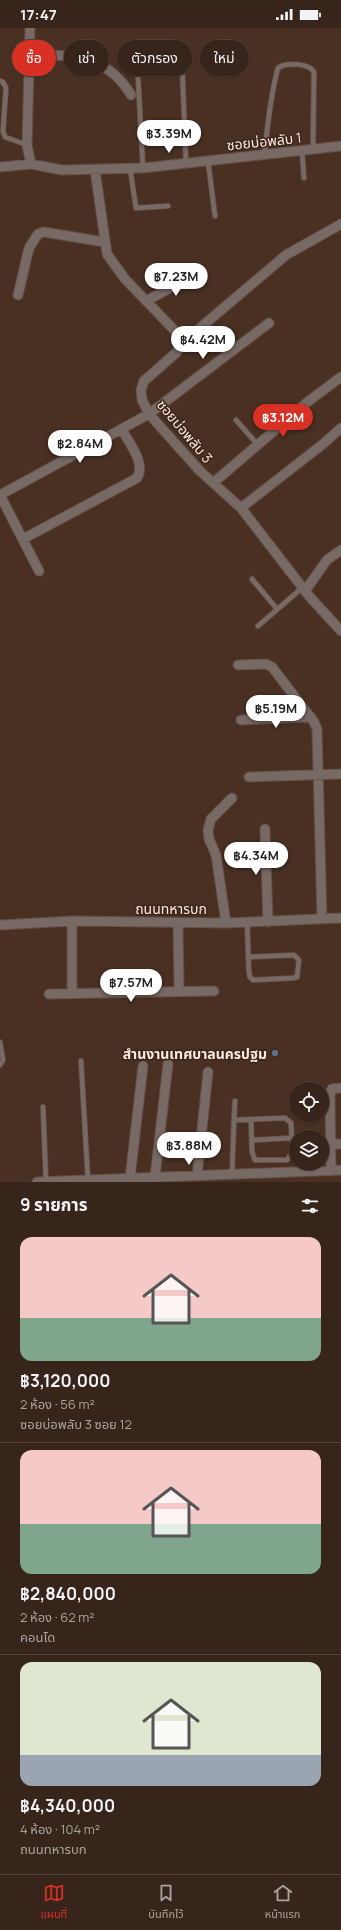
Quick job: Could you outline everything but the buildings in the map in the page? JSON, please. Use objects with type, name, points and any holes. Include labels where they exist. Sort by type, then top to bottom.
[{"type":"street","points":[[30,28],[30,40]]},
{"type":"street","points":[[56,56],[86,58],[98,63],[124,82],[131,94]]},
{"type":"street","points":[[29,76],[27,145],[31,164]]},
{"type":"street","name":"ซอยบ่อพลับ 1","points":[[0,167],[31,164],[62,170],[143,168],[341,146]]},
{"type":"street","points":[[95,170],[104,242],[107,254],[125,279],[179,335],[180,345]]},
{"type":"street","name":"ซอยบ่อพลับ 3","points":[[341,224],[286,255],[180,345],[177,352],[144,381],[141,390],[142,400],[149,414],[172,442],[213,483],[241,508],[304,590],[341,631]]},
{"type":"street","points":[[18,295],[29,248],[38,234],[44,232],[104,242]]},
{"type":"street","points":[[146,300],[196,274]]},
{"type":"street","points":[[39,572],[0,494],[122,430],[149,414],[269,323]]},
{"type":"street","points":[[213,483],[310,400],[341,377]]},
{"type":"street","points":[[241,508],[323,444],[341,428]]},
{"type":"street","points":[[22,539],[136,478],[141,472],[140,464],[122,430]]},
{"type":"street","points":[[304,590],[327,560],[341,550]]},
{"type":"street","points":[[238,665],[266,664],[272,667],[311,717],[317,728],[317,774],[322,919]]},
{"type":"street","points":[[241,720],[311,717]]},
{"type":"street","points":[[249,778],[341,774]]},
{"type":"street","points":[[226,923],[216,855],[209,839],[208,830],[211,819],[232,798]]},
{"type":"street","points":[[265,829],[268,922]]},
{"type":"street","name":"ถนนทหารบก","points":[[0,925],[72,921],[226,923],[341,918]]},
{"type":"street","points":[[72,921],[72,994]]},
{"type":"street","points":[[178,923],[179,991]]},
{"type":"street","points":[[48,994],[214,991]]},
{"type":"street","points":[[155,1178],[168,1064]]},
{"type":"street","points":[[130,1178],[143,1066]]},
{"type":"street","points":[[197,1176],[208,1072]]},
{"type":"street","points":[[331,1171],[330,1094],[332,1089],[341,1088]]},
{"type":"street","points":[[331,1144],[341,1144]]},
{"type":"street","points":[[37,1182],[341,1170]]},
{"type":"lane","points":[[143,168],[137,59],[141,55],[154,53],[175,53],[179,56],[182,62],[186,163]]},
{"type":"lane","points":[[264,155],[270,104],[276,75],[278,68],[286,64],[308,66],[312,68],[314,72],[313,149]]},
{"type":"lane","points":[[0,81],[3,82],[6,88],[3,131],[4,137],[27,145]]},
{"type":"lane","points":[[302,151],[304,178]]},
{"type":"lane","points":[[208,161],[215,216]]},
{"type":"lane","points":[[130,168],[136,208],[168,206]]},
{"type":"lane","points":[[236,420],[258,445]]},
{"type":"lane","points":[[252,579],[277,609]]},
{"type":"lane","points":[[258,626],[277,609],[304,590]]},
{"type":"lane","points":[[248,922],[248,957],[250,977],[252,980],[297,977],[299,960],[294,955],[248,957]]},
{"type":"lane","points":[[0,1042],[3,1060],[0,1065]]},
{"type":"lane","points":[[81,1061],[88,1180]]},
{"type":"lane","points":[[232,1174],[235,1102]]},
{"type":"lane","points":[[43,1107],[46,1182]]},
{"type":"lane","points":[[234,1120],[285,1118],[291,1123],[291,1130]]},
{"type":"lane","points":[[251,1119],[253,1157],[259,1161],[287,1160],[289,1157]]},
{"type":"lane","points":[[252,1140],[289,1138]]},
{"type":"place","name":"สำนงานเทศบาลนครปฐม","points":[[275,1053]]}]
